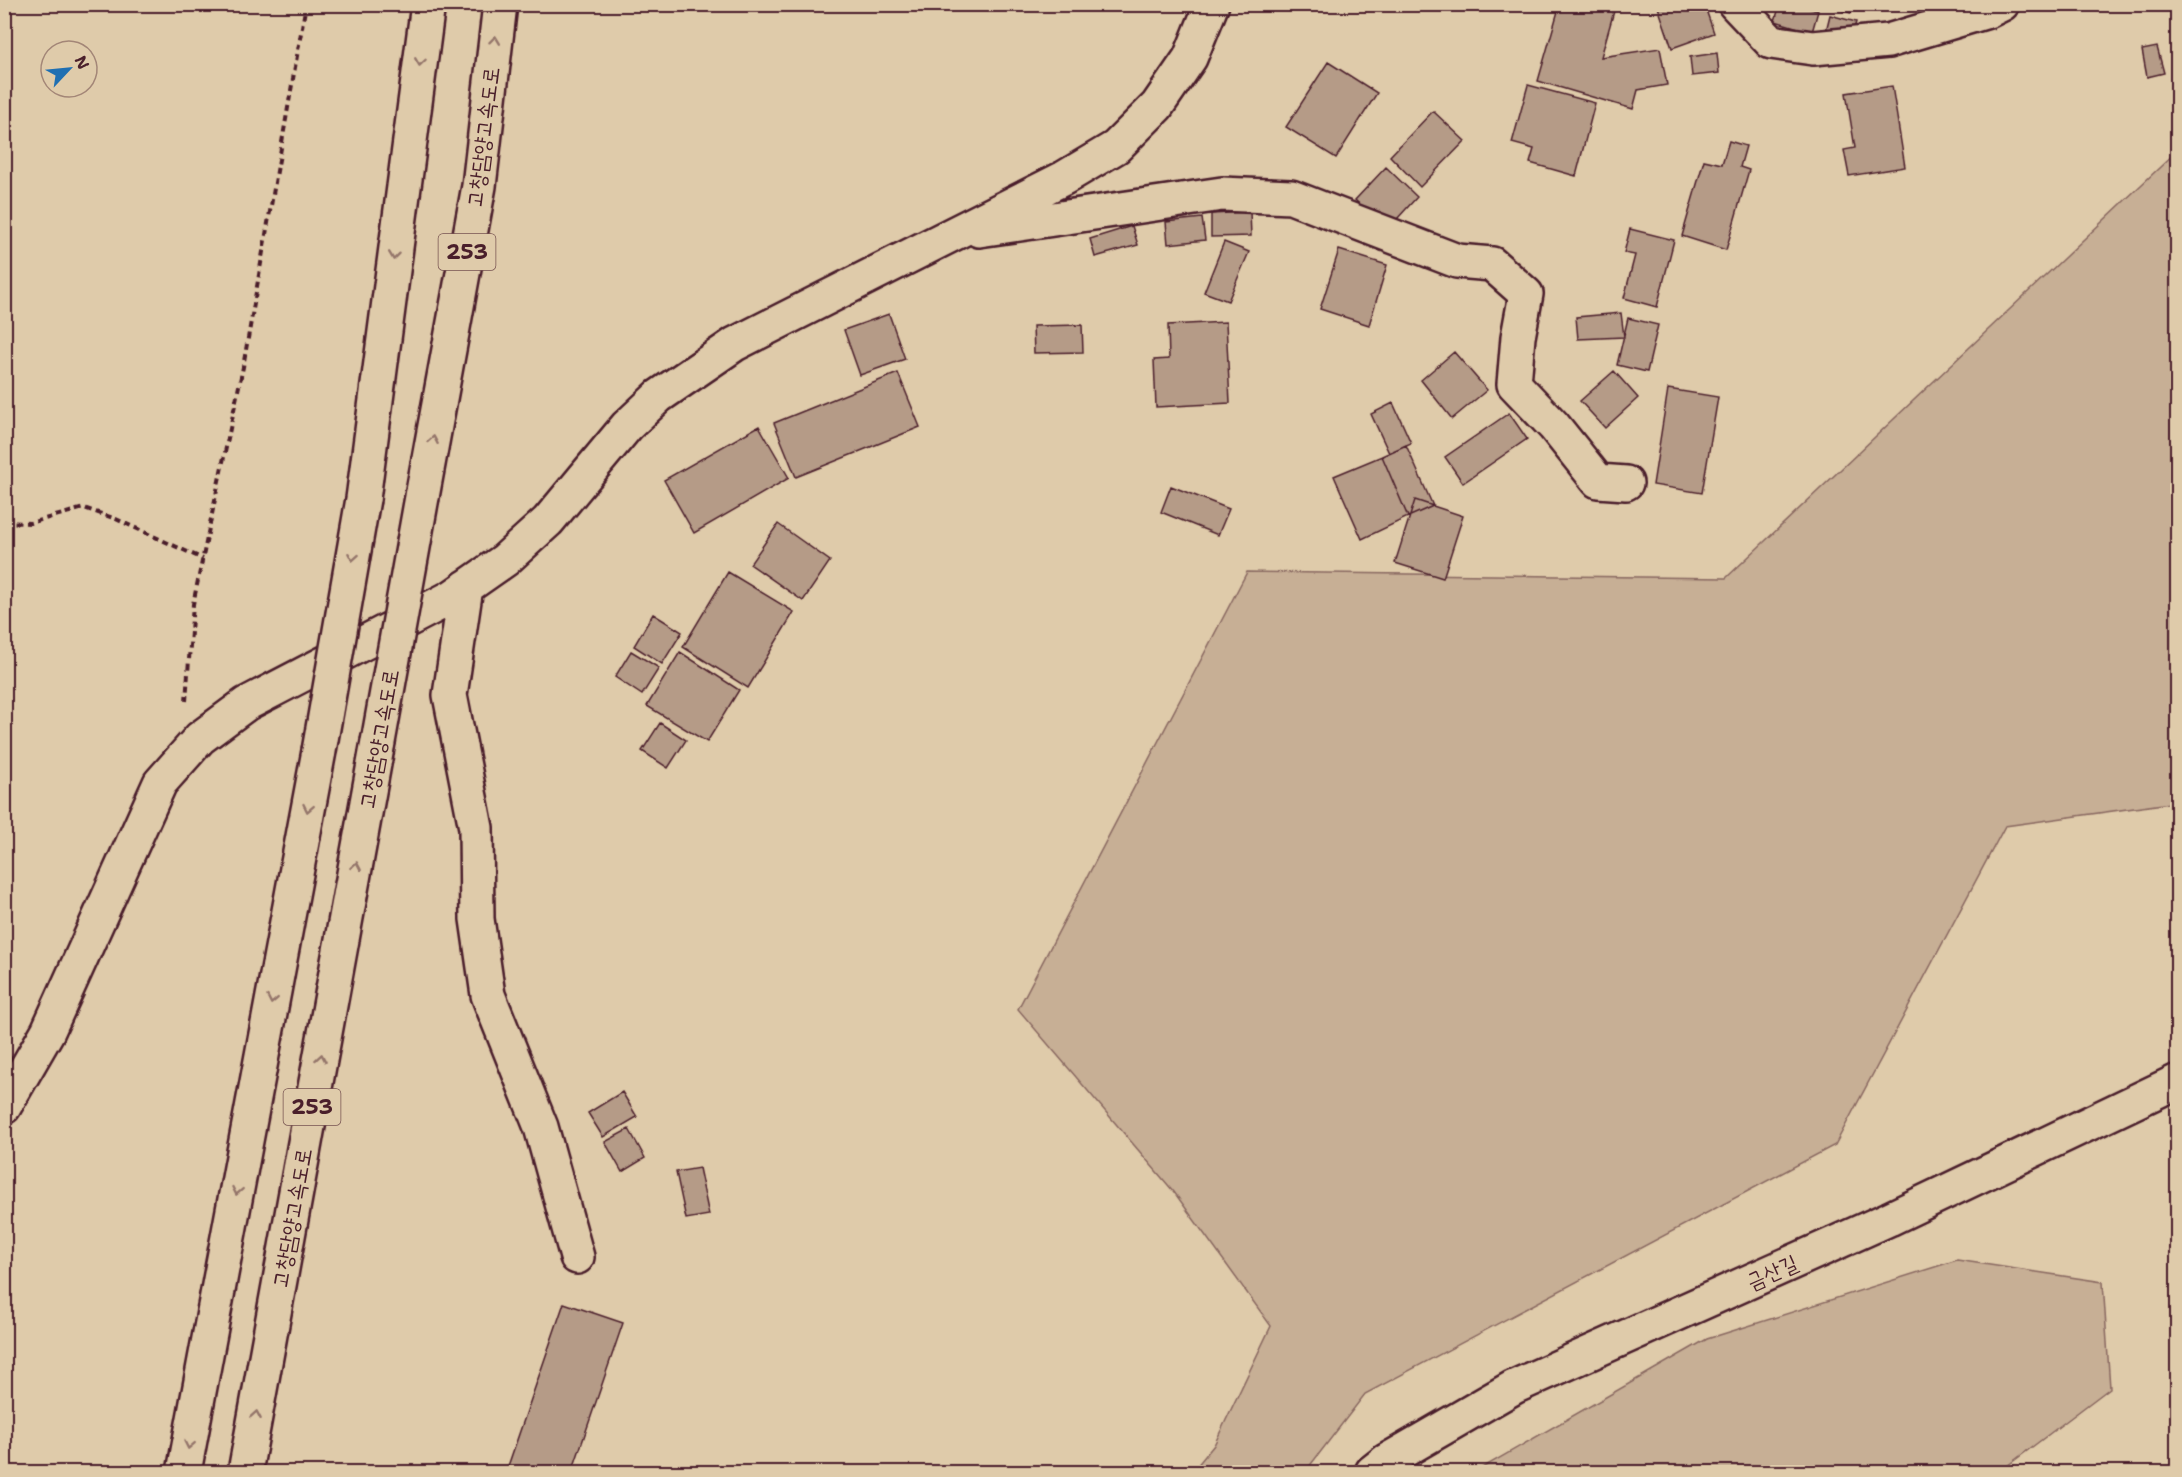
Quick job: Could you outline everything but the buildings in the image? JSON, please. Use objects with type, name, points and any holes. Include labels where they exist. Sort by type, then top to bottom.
[{"type":"main road","name":"253","points":[[184,1473],[319,750],[363,499],[428,4]]},
{"type":"main road","name":"고창담양고속도로","points":[[245,1473],[479,186],[500,4]]},
{"type":"main road","points":[[4,1107],[48,1031],[160,783],[200,738],[246,704],[452,597],[505,560],[548,521],[627,426],[658,396],[735,344],[1064,178],[1116,147],[1157,106],[1190,58],[1212,4]]},
{"type":"main road","points":[[1735,4],[1771,42],[1813,48],[1888,41],[1988,11],[2002,4]]},
{"type":"main road","points":[[951,235],[1222,194],[1291,197],[1457,261],[1492,264],[1526,294],[1518,337],[1514,384],[1554,426],[1598,481],[1626,483]]},
{"type":"main road","points":[[466,588],[450,695],[476,828],[477,919],[488,995],[541,1127],[577,1257]]},
{"type":"main road","name":"금산길","points":[[1372,1473],[1386,1461],[1514,1387],[1889,1219],[2178,1081]]},
{"type":"path","points":[[181,760],[193,604],[243,367],[306,4]]},
{"type":"path","points":[[4,522],[30,523],[84,508],[116,519],[203,559]]},
{"type":"shaded area","points":[[2177,151],[2177,802],[2005,826],[1835,1145],[1365,1394],[1305,1472],[1192,1472],[1214,1445],[1271,1326],[1174,1192],[1018,1009],[1247,572],[1726,578]]},
{"type":"shaded area","points":[[1957,1260],[2103,1282],[2110,1388],[1999,1472],[1475,1472],[1707,1339]]}]
